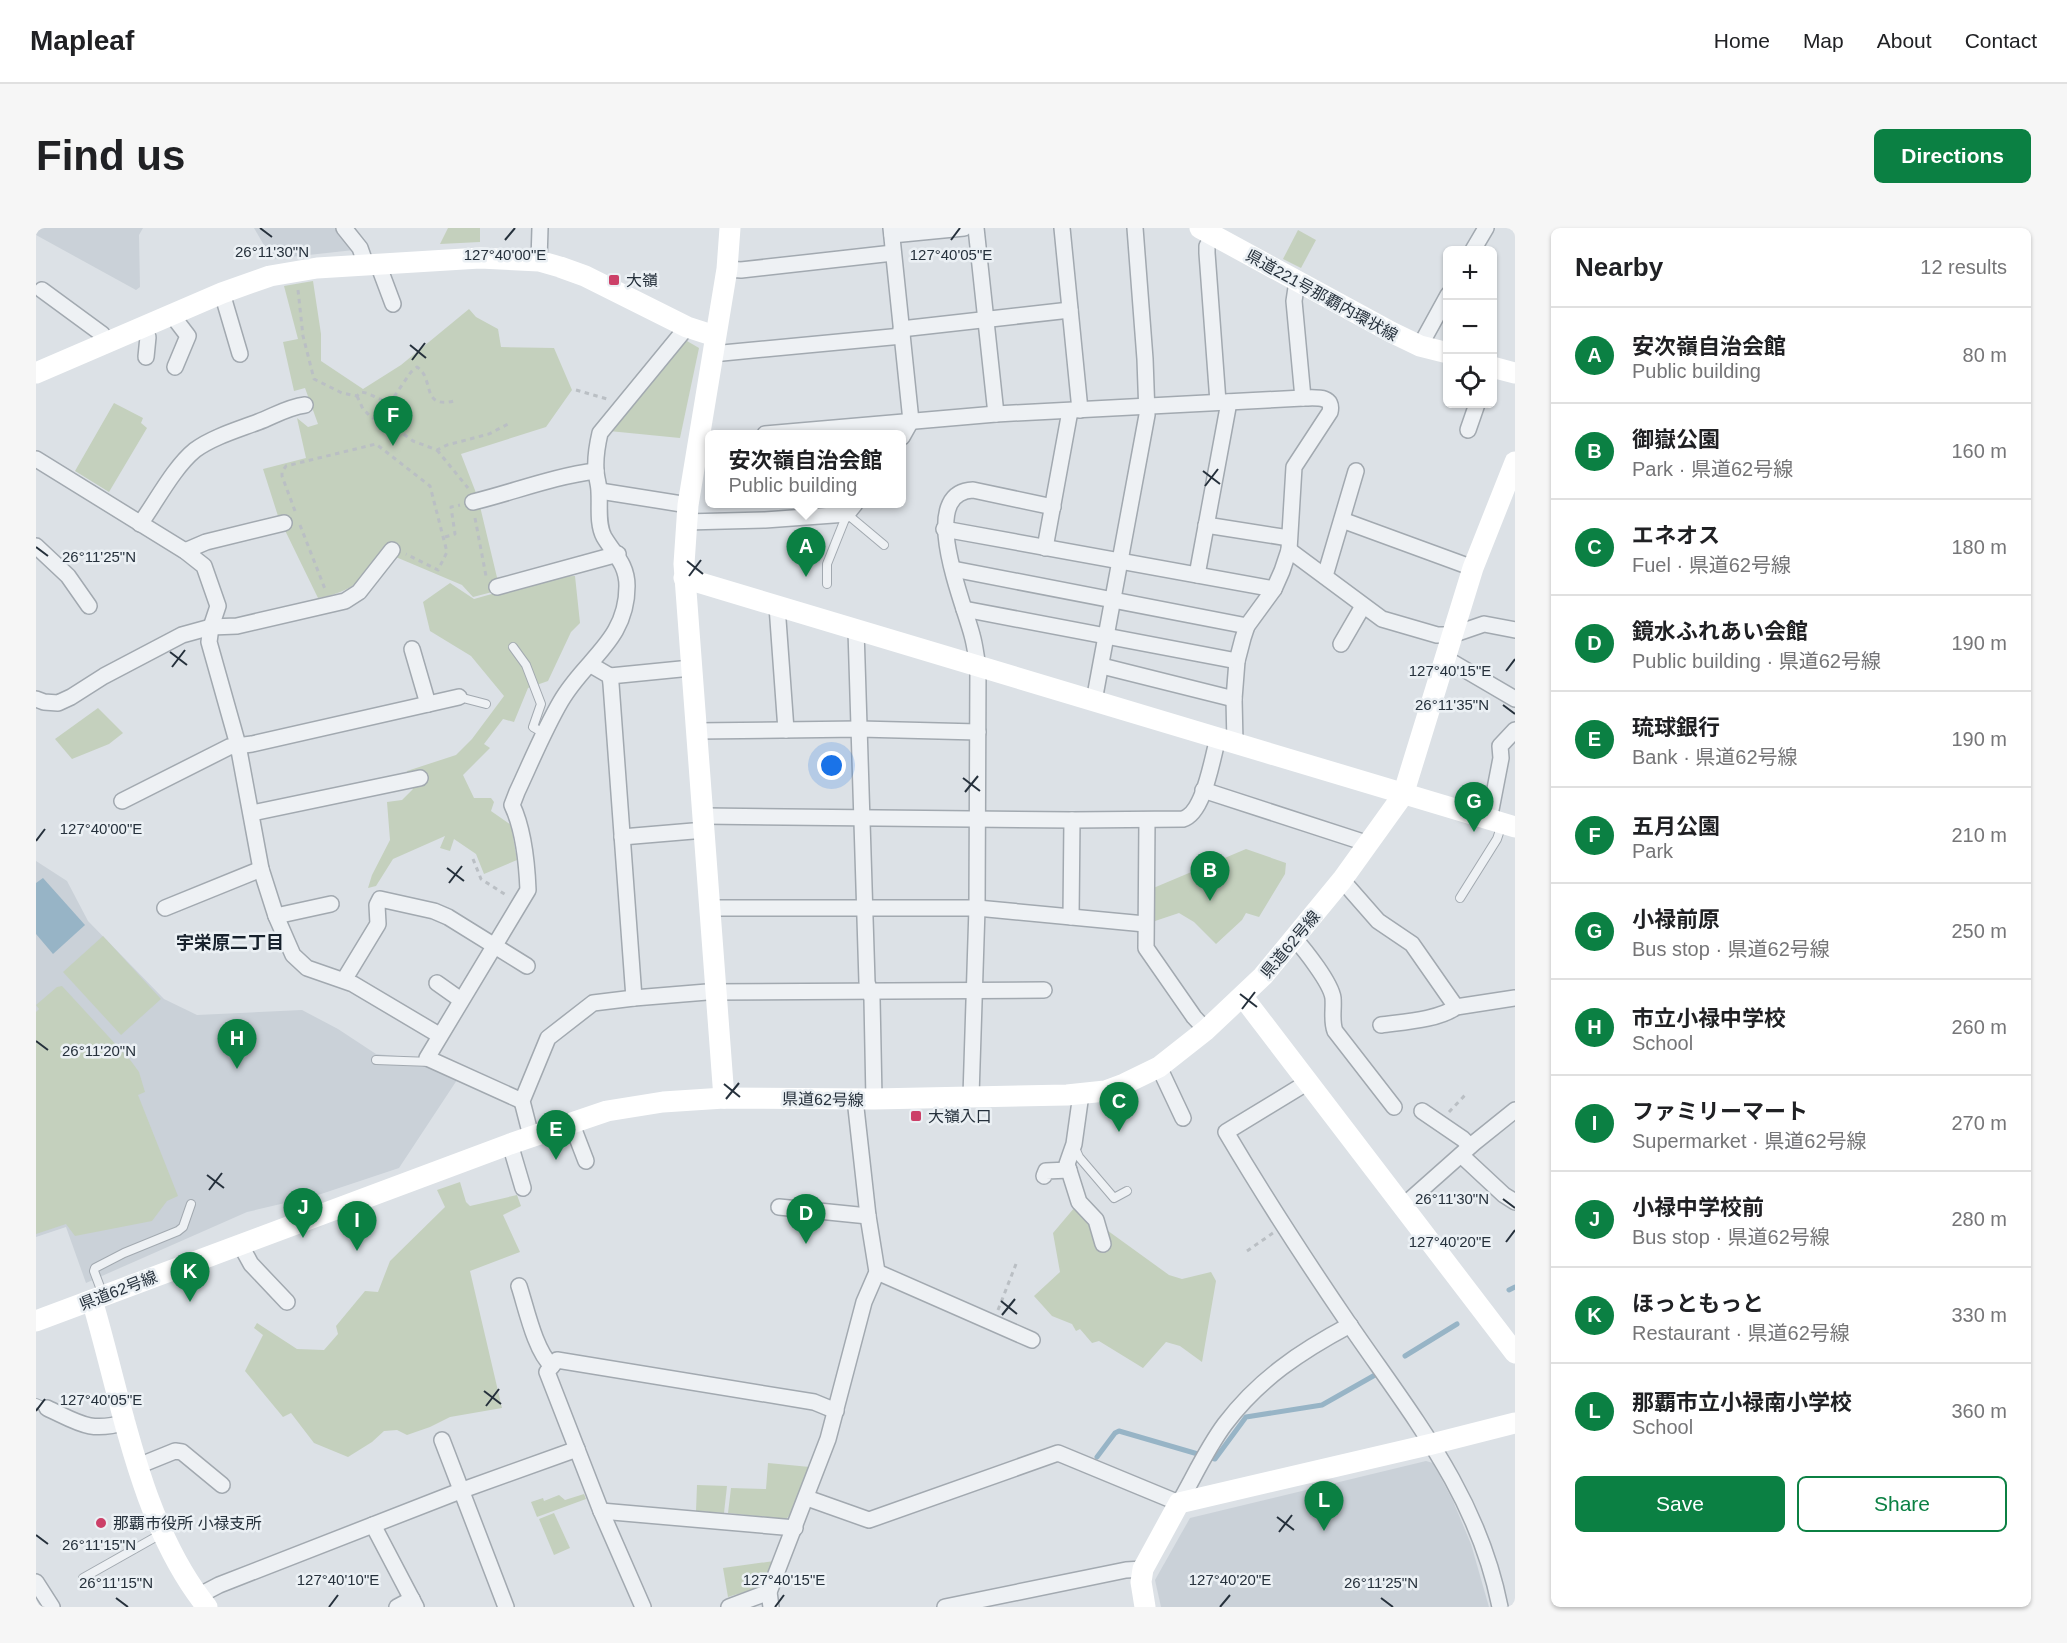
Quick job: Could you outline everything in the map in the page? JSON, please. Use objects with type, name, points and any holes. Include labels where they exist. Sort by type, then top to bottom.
[{"type":"street","points":[[344,228],[372,264],[393,304]]},
{"type":"street","points":[[539,261],[540,228]]},
{"type":"street","points":[[705,430],[714,345],[727,269],[730,228]]},
{"type":"street","points":[[906,430],[911,421],[892,232],[964,228]]},
{"type":"street","points":[[976,228],[996,414]]},
{"type":"street","points":[[1045,548],[1075,411],[1070,310],[1062,228]]},
{"type":"street","points":[[1094,701],[1147,405],[1146,359],[1135,228]]},
{"type":"street","points":[[1475,246],[1481,229]]},
{"type":"street","points":[[1197,575],[1223,402],[1206,231]]},
{"type":"street","name":"県道221号那覇内環状線","points":[[1206,231],[1391,332],[1420,346],[1443,352]]},
{"type":"street","points":[[727,269],[741,270],[893,253]]},
{"type":"street","points":[[36,373],[246,284],[296,270],[372,264],[480,258],[539,261],[585,276],[687,327],[714,345],[901,332],[986,319],[1070,310]]},
{"type":"street","points":[[1297,281],[1294,301],[1303,398]]},
{"type":"street","points":[[42,290],[102,334],[107,343]]},
{"type":"street","points":[[222,293],[240,354]]},
{"type":"street","points":[[1420,346],[1445,300]]},
{"type":"street","points":[[172,315],[188,336],[175,367]]},
{"type":"street","points":[[522,1101],[427,1058],[528,890],[516,814],[512,805],[545,734],[571,686],[617,629],[626,603],[627,584],[618,554],[604,536],[600,522],[596,452],[600,433],[687,327]]},
{"type":"street","points":[[143,328],[148,337],[146,357]]},
{"type":"street","points":[[1497,368],[1515,373]]},
{"type":"street","points":[[622,837],[704,823],[863,818],[1147,820],[1189,818],[1199,805],[1203,790],[1226,740],[1238,661],[1246,627],[1274,589],[1282,571],[1289,544],[1294,466],[1327,418],[1332,405],[1323,398],[1303,398],[1147,405],[996,414],[817,430]]},
{"type":"street","points":[[140,524],[182,464],[196,450],[225,434],[291,407],[305,405]]},
{"type":"street","points":[[1468,430],[1475,408]]},
{"type":"street","points":[[704,440],[687,513],[684,578],[724,1098]]},
{"type":"street","points":[[36,459],[185,551],[204,566],[218,606],[209,642],[238,745],[261,869],[276,916],[293,955],[307,968],[344,980],[439,1035]]},
{"type":"street","name":"県道62号線","points":[[36,1321],[531,1136],[607,1111],[632,1106],[724,1098],[865,1099],[1081,1094],[1115,1087],[1159,1067],[1206,1030],[1263,976],[1342,880],[1403,795],[1473,568],[1515,462]]},
{"type":"street","points":[[466,504],[508,494],[543,482],[596,471]]},
{"type":"street","points":[[1325,576],[1356,471]]},
{"type":"street","points":[[970,1096],[978,819],[978,667],[972,635],[952,569],[944,529],[952,500],[957,494],[966,490],[1053,507]]},
{"type":"street","points":[[600,491],[687,513],[765,520],[851,509]]},
{"type":"street","points":[[1342,520],[1473,568]]},
{"type":"street","points":[[185,551],[206,542],[284,523]]},
{"type":"street","points":[[1206,525],[1289,544],[1325,576],[1382,619],[1437,634],[1452,635],[1484,624],[1515,630]]},
{"type":"street","points":[[944,529],[1274,589]]},
{"type":"street","points":[[36,546],[68,576],[89,606]]},
{"type":"street","points":[[36,699],[57,703],[182,635],[211,627],[237,626],[345,601],[358,591],[389,557],[392,550]]},
{"type":"street","points":[[497,587],[618,554]]},
{"type":"street","points":[[952,569],[1246,627]]},
{"type":"street","points":[[684,578],[1502,824],[1500,746],[1515,730]]},
{"type":"street","points":[[777,606],[786,730]]},
{"type":"street","points":[[1341,644],[1364,606]]},
{"type":"street","points":[[964,609],[1238,661]]},
{"type":"street","points":[[729,1607],[770,1599],[836,1411],[864,1302],[877,1272],[868,1216],[865,1099],[872,999],[868,991],[856,630]]},
{"type":"street","points":[[412,649],[428,704]]},
{"type":"street","points":[[1445,658],[1515,699]]},
{"type":"street","points":[[591,664],[610,676],[691,668]]},
{"type":"street","points":[[1102,666],[1234,699]]},
{"type":"street","points":[[610,676],[634,998]]},
{"type":"street","points":[[122,801],[229,747],[252,744],[459,697]]},
{"type":"street","points":[[696,730],[860,729],[978,732]]},
{"type":"street","points":[[252,813],[420,778]]},
{"type":"street","points":[[1203,790],[1369,844]]},
{"type":"street","points":[[1071,917],[1072,820]]},
{"type":"street","points":[[1147,820],[1146,948],[1194,1017],[1206,1030]]},
{"type":"street","points":[[165,908],[261,869]]},
{"type":"street","points":[[1342,880],[1378,921],[1412,944],[1456,1007]]},
{"type":"street","points":[[344,980],[378,924],[377,905],[380,899],[434,911],[448,917],[527,966]]},
{"type":"street","points":[[276,916],[331,904]]},
{"type":"street","points":[[710,908],[976,908],[1145,924]]},
{"type":"street","points":[[1294,938],[1305,950],[1330,990],[1333,1000],[1332,1026],[1394,1107]]},
{"type":"street","points":[[437,982],[461,1000]]},
{"type":"street","points":[[531,1136],[522,1101],[548,1038],[594,1004],[634,998],[717,992],[1044,990]]},
{"type":"street","points":[[1242,997],[1515,1353]]},
{"type":"street","points":[[1381,1024],[1421,1019],[1452,1011],[1456,1007],[1515,998]]},
{"type":"street","points":[[1159,1067],[1183,1118]]},
{"type":"street","points":[[1308,1082],[1226,1132],[1282,1227],[1432,1444],[1461,1494],[1477,1527],[1500,1607]]},
{"type":"street","points":[[1081,1094],[1074,1144],[1067,1164],[1079,1202],[1096,1220],[1103,1244]]},
{"type":"street","points":[[1403,1206],[1515,1110]]},
{"type":"street","points":[[1422,1111],[1439,1122],[1466,1150],[1503,1195],[1515,1202]]},
{"type":"street","points":[[571,1122],[586,1161]]},
{"type":"street","points":[[510,1144],[523,1188]]},
{"type":"street","points":[[1044,1176],[1046,1171],[1069,1170]]},
{"type":"street","points":[[779,1207],[868,1216]]},
{"type":"street","points":[[240,1244],[251,1263],[287,1302]]},
{"type":"street","points":[[877,1272],[1032,1340]]},
{"type":"street","points":[[519,1286],[540,1349],[552,1366]]},
{"type":"street","points":[[98,1298],[138,1466],[172,1555],[203,1601],[219,1585],[460,1491],[576,1449]]},
{"type":"street","points":[[1145,1607],[1140,1582],[1143,1569],[1225,1425],[1271,1374],[1311,1345],[1350,1325]]},
{"type":"street","points":[[643,1607],[576,1449],[547,1372],[557,1360],[814,1402],[836,1411]]},
{"type":"street","points":[[41,1406],[89,1427],[110,1427],[126,1422]]},
{"type":"street","points":[[807,1498],[869,1520],[1058,1453],[1179,1503],[1515,1423]]},
{"type":"street","points":[[442,1440],[506,1607]]},
{"type":"street","points":[[138,1466],[175,1451],[182,1452],[222,1485]]},
{"type":"street","points":[[602,1511],[795,1528]]},
{"type":"street","points":[[374,1525],[414,1603],[397,1607]]},
{"type":"street","points":[[945,1607],[1126,1570],[1143,1569]]},
{"type":"street","points":[[36,1582],[52,1607]]},
{"type":"lane","points":[[827,584],[827,564],[836,537],[851,509],[884,545]]},
{"type":"lane","points":[[513,647],[526,665],[541,704],[533,727],[545,734]]},
{"type":"lane","points":[[459,697],[486,704]]},
{"type":"lane","points":[[1460,898],[1497,838],[1502,824]]},
{"type":"lane","points":[[376,1060],[435,1062]]},
{"type":"lane","points":[[1074,1144],[1079,1157],[1114,1197],[1127,1191]]},
{"type":"lane","points":[[98,1298],[95,1268],[124,1253],[178,1231],[183,1227],[190,1204]]},
{"type":"lane","points":[[83,1578],[162,1533]]},
{"type":"path","points":[[296,270],[303,336],[314,379],[342,393],[357,396]]},
{"type":"path","points":[[357,396],[365,392],[382,400],[391,401],[417,367],[424,372],[430,395],[435,400],[445,403],[454,400]]},
{"type":"path","points":[[576,390],[623,404]]},
{"type":"path","points":[[357,396],[363,409],[371,417],[394,427],[413,441],[437,450],[468,488],[466,504],[487,579],[497,587]]},
{"type":"path","points":[[437,450],[447,445],[489,434],[510,423]]},
{"type":"path","points":[[331,604],[282,476],[283,470],[289,464],[375,444],[430,486],[445,537],[447,556],[438,570],[392,550]]},
{"type":"path","points":[[445,537],[454,534],[451,507],[466,504]]},
{"type":"path","points":[[473,859],[481,879],[520,904]]},
{"type":"path","points":[[1439,1122],[1466,1094]]},
{"type":"path","points":[[1247,1251],[1282,1227]]},
{"type":"path","points":[[991,1322],[1016,1264]]},
{"type":"shaded area","points":[[36,228],[143,228],[139,235],[140,287],[136,290],[36,235]]},
{"type":"shaded area","points":[[254,228],[335,228],[354,250],[272,259]]},
{"type":"shaded area","points":[[36,861],[67,881],[88,921],[164,999],[197,1015],[302,1010],[338,1029],[376,1054],[419,1058],[457,1080],[399,1168],[315,1196],[247,1212],[86,1283],[66,1227],[36,1237]]},
{"type":"shaded area","points":[[1426,1461],[1433,1463],[1453,1501],[1471,1544],[1489,1607],[1161,1607],[1155,1580],[1190,1518]]},
{"type":"green space","points":[[448,228],[480,228],[480,242],[440,244]]},
{"type":"green space","points":[[1298,230],[1316,240],[1301,268],[1283,259]]},
{"type":"green space","points":[[313,281],[321,334],[321,361],[363,389],[401,365],[469,309],[476,317],[498,329],[501,347],[554,348],[572,390],[546,427],[461,454],[478,498],[500,590],[473,597],[462,585],[384,552],[363,577],[349,588],[318,598],[278,516],[263,469],[306,458],[297,418],[308,427],[318,424],[305,388],[294,391],[283,342],[298,339],[284,286]]},
{"type":"green space","points":[[687,341],[699,348],[680,438],[609,431],[683,343]]},
{"type":"green space","points":[[114,403],[143,418],[141,423],[147,428],[109,492],[75,471]]},
{"type":"green space","points":[[575,576],[580,623],[571,632],[548,681],[528,688],[514,722],[503,719],[484,744],[490,748],[463,775],[474,798],[491,798],[494,802],[491,811],[511,825],[517,860],[484,874],[476,854],[454,839],[450,851],[440,848],[445,836],[393,859],[376,886],[368,888],[390,840],[387,802],[402,800],[413,789],[407,771],[456,755],[472,739],[504,696],[471,656],[430,631],[423,602],[450,583],[474,599],[551,577]]},
{"type":"green space","points":[[98,708],[123,733],[109,744],[72,759],[55,739]]},
{"type":"green space","points":[[1246,849],[1286,863],[1285,874],[1259,917],[1246,913],[1242,920],[1216,944],[1194,922],[1179,913],[1152,922],[1151,889]]},
{"type":"green space","points":[[103,936],[161,999],[121,1035],[63,972]]},
{"type":"green space","points":[[62,986],[139,1072],[145,1092],[138,1095],[178,1196],[167,1201],[152,1221],[75,1236],[66,1224],[36,1234],[36,1012],[39,1009],[36,1005],[57,987]]},
{"type":"green space","points":[[460,1182],[466,1202],[470,1206],[517,1195],[521,1206],[503,1215],[520,1252],[470,1271],[502,1408],[450,1417],[407,1435],[397,1430],[384,1431],[372,1442],[348,1457],[314,1443],[291,1413],[283,1417],[245,1371],[263,1335],[254,1328],[257,1323],[297,1349],[324,1350],[338,1334],[336,1326],[365,1291],[378,1292],[390,1261],[445,1207],[437,1190]]},
{"type":"green space","points":[[1075,1207],[1169,1275],[1182,1279],[1211,1272],[1216,1281],[1202,1362],[1180,1346],[1166,1342],[1143,1368],[1099,1341],[1092,1343],[1080,1329],[1076,1331],[1072,1324],[1052,1316],[1034,1296],[1060,1272],[1053,1233]]},
{"type":"green space","points":[[768,1463],[810,1467],[792,1513],[786,1519],[728,1513],[731,1488],[766,1489]]},
{"type":"green space","points":[[697,1485],[727,1486],[724,1513],[696,1511]]},
{"type":"green space","points":[[584,1494],[586,1499],[537,1517],[531,1502],[543,1498],[544,1501],[559,1495],[565,1500]]},
{"type":"green space","points":[[554,1513],[570,1548],[554,1555],[539,1519]]},
{"type":"green space","points":[[774,1561],[757,1587],[728,1597],[723,1568]]},
{"type":"water","points":[[43,878],[85,925],[53,954],[36,934],[36,883]]},
{"type":"waterway","points":[[1509,1290],[1515,1287]]},
{"type":"waterway","points":[[1405,1356],[1457,1324]]},
{"type":"waterway","points":[[1097,1457],[1119,1431],[1215,1459],[1246,1417],[1322,1405],[1375,1375]]},
{"type":"place","name":"大嶺","points":[[614,280]]},
{"type":"place","name":"五月公園","points":[[393,446]]},
{"type":"place","name":"安次嶺自治会館","points":[[806,577]]},
{"type":"place","name":"小禄前原","points":[[1474,832]]},
{"type":"place","name":"御嶽公園","points":[[1210,901]]},
{"type":"place","name":"市立小禄中学校","points":[[237,1069]]},
{"type":"place","name":"大嶺入口","points":[[916,1116]]},
{"type":"place","name":"エネオス","points":[[1119,1132]]},
{"type":"place","name":"琉球銀行","points":[[556,1160]]},
{"type":"place","name":"小禄中学校前","points":[[303,1238]]},
{"type":"place","name":"鏡水ふれあい会館","points":[[806,1244]]},
{"type":"place","name":"ファミリーマート","points":[[357,1251]]},
{"type":"place","name":"ほっともっと","points":[[190,1302]]},
{"type":"place","name":"那覇市役所 小禄支所","points":[[101,1523]]},
{"type":"place","name":"那覇市立小禄南小学校","points":[[1324,1531]]},
{"type":"district","name":"宇栄原二丁目","points":[[230,943]]}]
